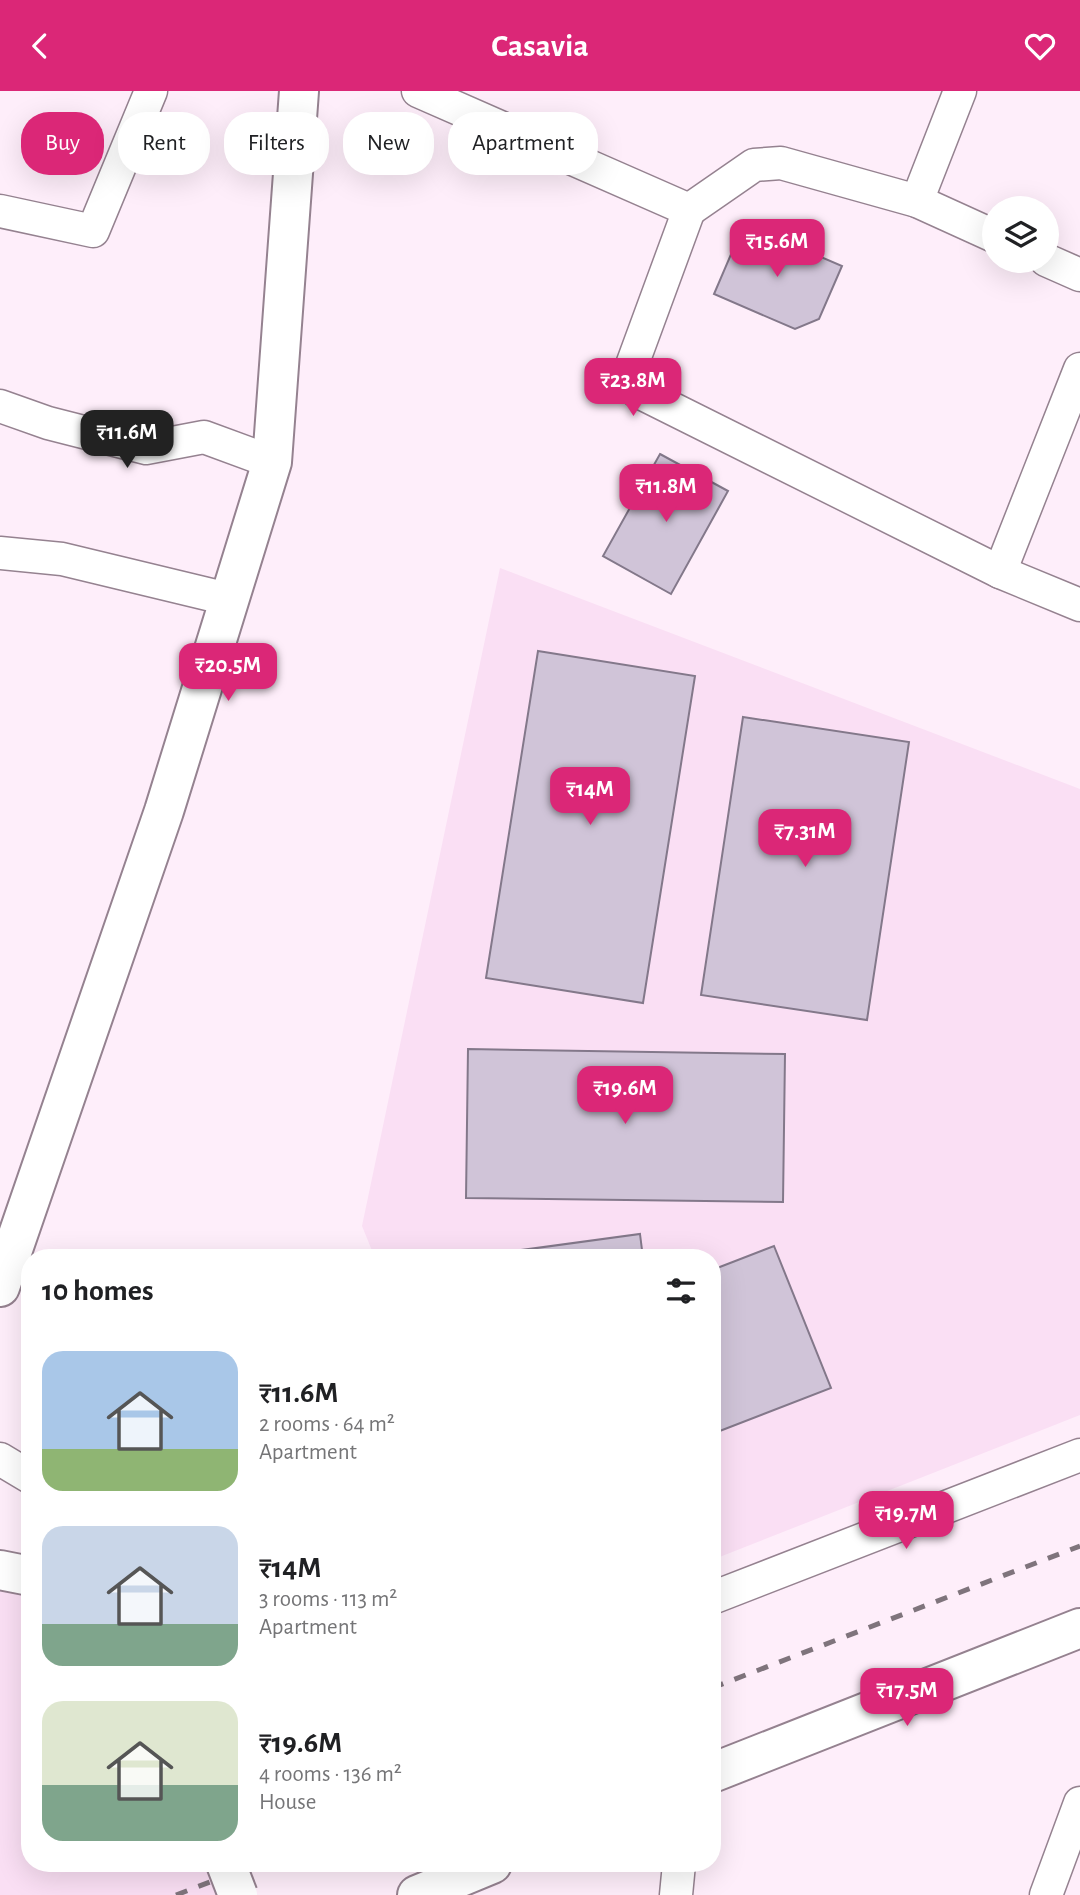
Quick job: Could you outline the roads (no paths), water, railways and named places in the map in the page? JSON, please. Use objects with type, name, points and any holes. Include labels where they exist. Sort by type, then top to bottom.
[{"type":"street","points":[[0,211],[93,231],[150,91]]},
{"type":"street","points":[[0,1287],[164,811],[272,462],[299,91]]},
{"type":"street","points":[[418,91],[689,210]]},
{"type":"street","points":[[917,201],[960,91]]},
{"type":"street","points":[[982,231],[917,201],[781,163],[754,165],[689,210],[632,365],[635,390],[1000,572],[1080,605]]},
{"type":"street","points":[[1059,266],[1080,275]]},
{"type":"street","points":[[1000,572],[1080,369]]},
{"type":"street","points":[[0,406],[48,423],[146,448],[204,437],[272,462]]},
{"type":"street","points":[[0,553],[62,559],[228,599]]},
{"type":"street","points":[[721,1595],[1080,1455]]},
{"type":"street","points":[[0,1459],[21,1472]]},
{"type":"street","points":[[0,1570],[21,1574]]},
{"type":"street","points":[[721,1769],[1080,1628]]},
{"type":"street","points":[[1046,1895],[1069,1869],[1080,1803]]},
{"type":"street","points":[[229,1872],[238,1895]]},
{"type":"street","points":[[417,1895],[473,1872]]},
{"type":"street","points":[[676,1895],[678,1872]]},
{"type":"railway","points":[[721,1685],[1080,1546]]},
{"type":"railway","points":[[176,1895],[236,1872]]}]
